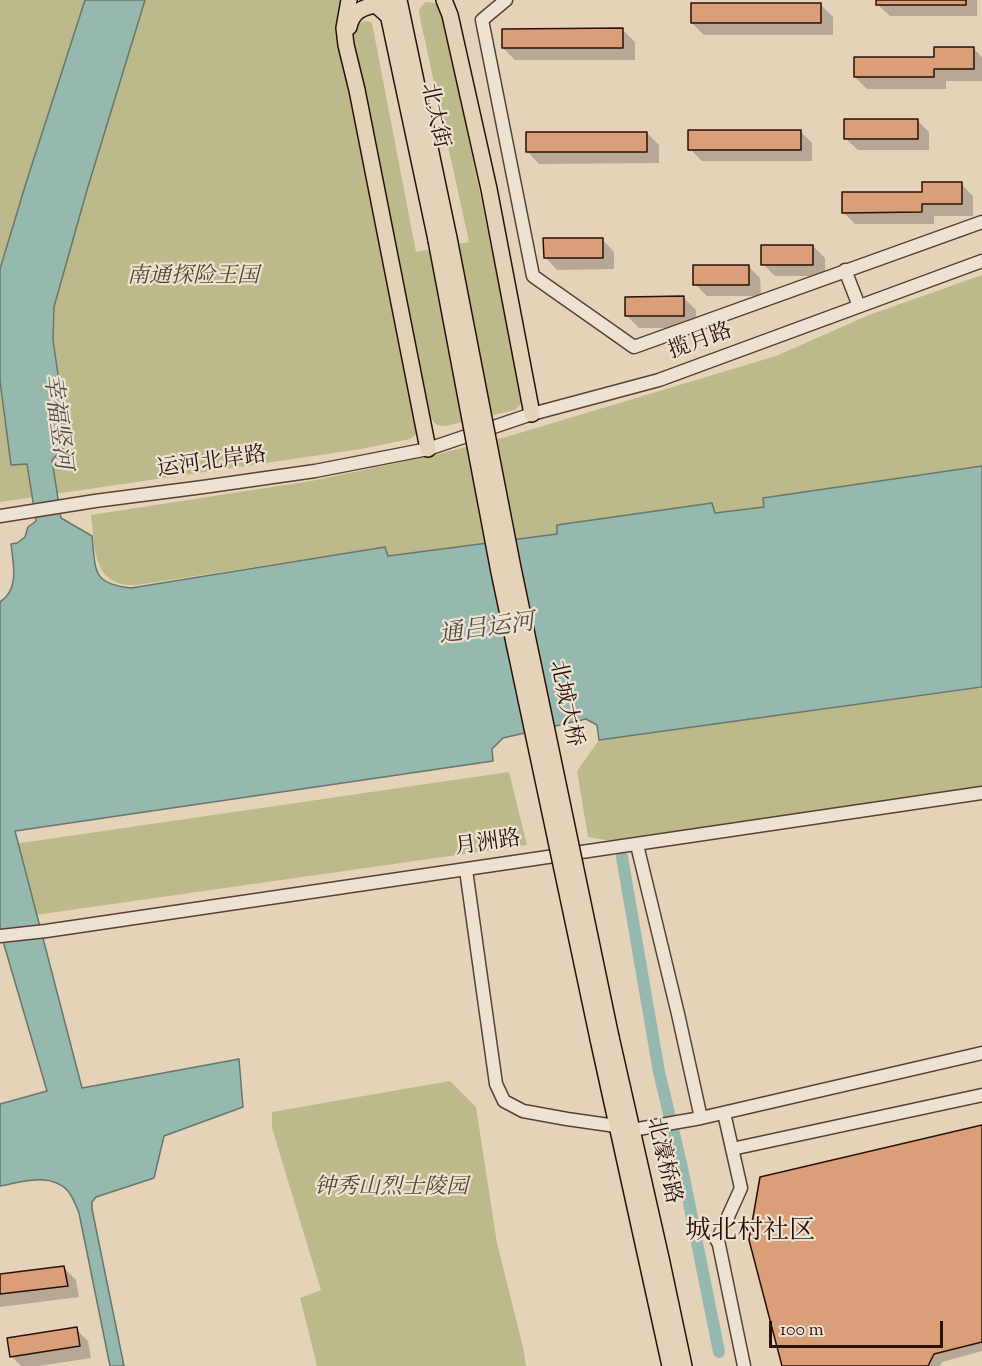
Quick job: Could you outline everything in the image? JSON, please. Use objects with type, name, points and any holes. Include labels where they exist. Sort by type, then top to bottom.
[{"type":"main road","points":[[349,0],[344,28],[346,45],[357,90],[428,449]]},
{"type":"main road","name":"北大街","points":[[385,0],[400,8],[442,239]]},
{"type":"main road","points":[[443,1],[450,15],[489,189],[532,414]]},
{"type":"main road","points":[[346,45],[351,19],[362,8],[376,5],[400,8]]},
{"type":"main road","name":"北城大桥","points":[[442,239],[513,568],[604,1038]]},
{"type":"main road","name":"北濠桥路","points":[[604,1038],[616,1126],[670,1366]]},
{"type":"main road","name":"北濠桥路","points":[[604,1038],[632,1130],[684,1366]]},
{"type":"street","points":[[506,0],[482,20],[533,276],[634,347],[982,222]]},
{"type":"street","name":"揽月路","points":[[428,449],[532,414],[659,380],[982,261]]},
{"type":"street","points":[[845,270],[859,306]]},
{"type":"street","name":"运河北岸路","points":[[5,515],[315,471],[428,449]]},
{"type":"street","name":"月洲路","points":[[0,936],[466,870],[982,793]]},
{"type":"street","points":[[637,845],[701,1118]]},
{"type":"street","points":[[466,870],[496,1084],[504,1101],[523,1111],[616,1126]]},
{"type":"street","points":[[632,1130],[724,1113],[982,1053]]},
{"type":"street","points":[[732,1149],[982,1095]]},
{"type":"street","points":[[724,1113],[741,1188],[717,1241],[744,1366]]},
{"type":"green space","name":"南通探险王国","points":[[0,0],[344,0],[418,433],[410,439],[361,449],[0,502]]},
{"type":"green space","points":[[425,2],[434,3],[442,9],[522,399],[515,410],[445,426],[436,424],[431,417],[353,38],[357,27],[362,22],[372,23],[416,252],[469,242],[420,18],[419,10]]},
{"type":"green space","points":[[982,275],[982,466],[763,498],[765,507],[715,513],[712,503],[557,525],[558,534],[388,556],[385,547],[137,585],[122,584],[111,580],[104,573],[95,552],[91,515],[311,481],[430,456],[506,437],[776,356],[869,315]]},
{"type":"green space","points":[[982,688],[982,793],[637,845],[588,837],[577,771],[599,740]]},
{"type":"green space","points":[[509,772],[527,845],[0,920],[0,846]]},
{"type":"green space","name":"钟秀山烈士陵园","points":[[450,1081],[476,1107],[497,1243],[526,1366],[317,1366],[300,1298],[321,1290],[272,1128],[272,1112]]},
{"type":"water","points":[[85,0],[145,0],[54,307],[53,340],[68,443],[52,460],[61,518],[92,536],[98,573],[109,583],[131,588],[385,547],[388,556],[557,534],[557,525],[712,503],[715,513],[764,507],[763,498],[982,466],[982,687],[599,740],[597,725],[586,719],[503,738],[492,749],[493,761],[15,831],[82,1088],[239,1059],[243,1107],[164,1136],[154,1178],[96,1197],[92,1202],[124,1366],[110,1366],[79,1213],[70,1193],[61,1185],[45,1180],[0,1186],[0,1104],[47,1091],[0,931],[0,602],[6,597],[13,583],[14,567],[11,544],[25,537],[28,527],[36,521],[27,464],[11,465],[0,381],[0,269]]},
{"type":"building","points":[[876,0],[966,0],[966,5],[876,5]]},
{"type":"building","points":[[691,3],[821,3],[821,23],[691,23]]},
{"type":"building","points":[[623,28],[623,48],[502,48],[502,29]]},
{"type":"building","points":[[934,47],[974,47],[974,69],[934,69],[934,77],[854,77],[854,57],[934,57]]},
{"type":"building","points":[[844,119],[918,119],[918,139],[844,139]]},
{"type":"building","points":[[688,130],[801,130],[801,150],[688,150]]},
{"type":"building","points":[[526,132],[647,132],[647,152],[526,152]]},
{"type":"building","points":[[922,182],[962,182],[962,204],[922,204],[922,212],[842,213],[842,192],[922,192]]},
{"type":"building","points":[[543,238],[603,238],[603,258],[544,258]]},
{"type":"building","points":[[761,245],[813,245],[813,265],[761,265]]},
{"type":"building","points":[[693,265],[749,265],[749,285],[693,285]]},
{"type":"building","points":[[684,296],[684,316],[625,316],[625,297]]},
{"type":"building","points":[[982,1125],[982,1342],[934,1354],[928,1366],[782,1366],[749,1240],[760,1177]]},
{"type":"building","points":[[64,1266],[68,1286],[0,1294],[0,1274]]},
{"type":"building","points":[[77,1327],[80,1346],[10,1357],[7,1338]]},
{"type":"waterway","points":[[622,857],[659,1072],[681,1163],[719,1352]]},
{"type":"district","name":"城北村社区","points":[[750,1234]]},
{"type":"water label","name":"幸福竖河","points":[[55,422]]},
{"type":"water label","name":"通吕运河","points":[[487,631]]}]
